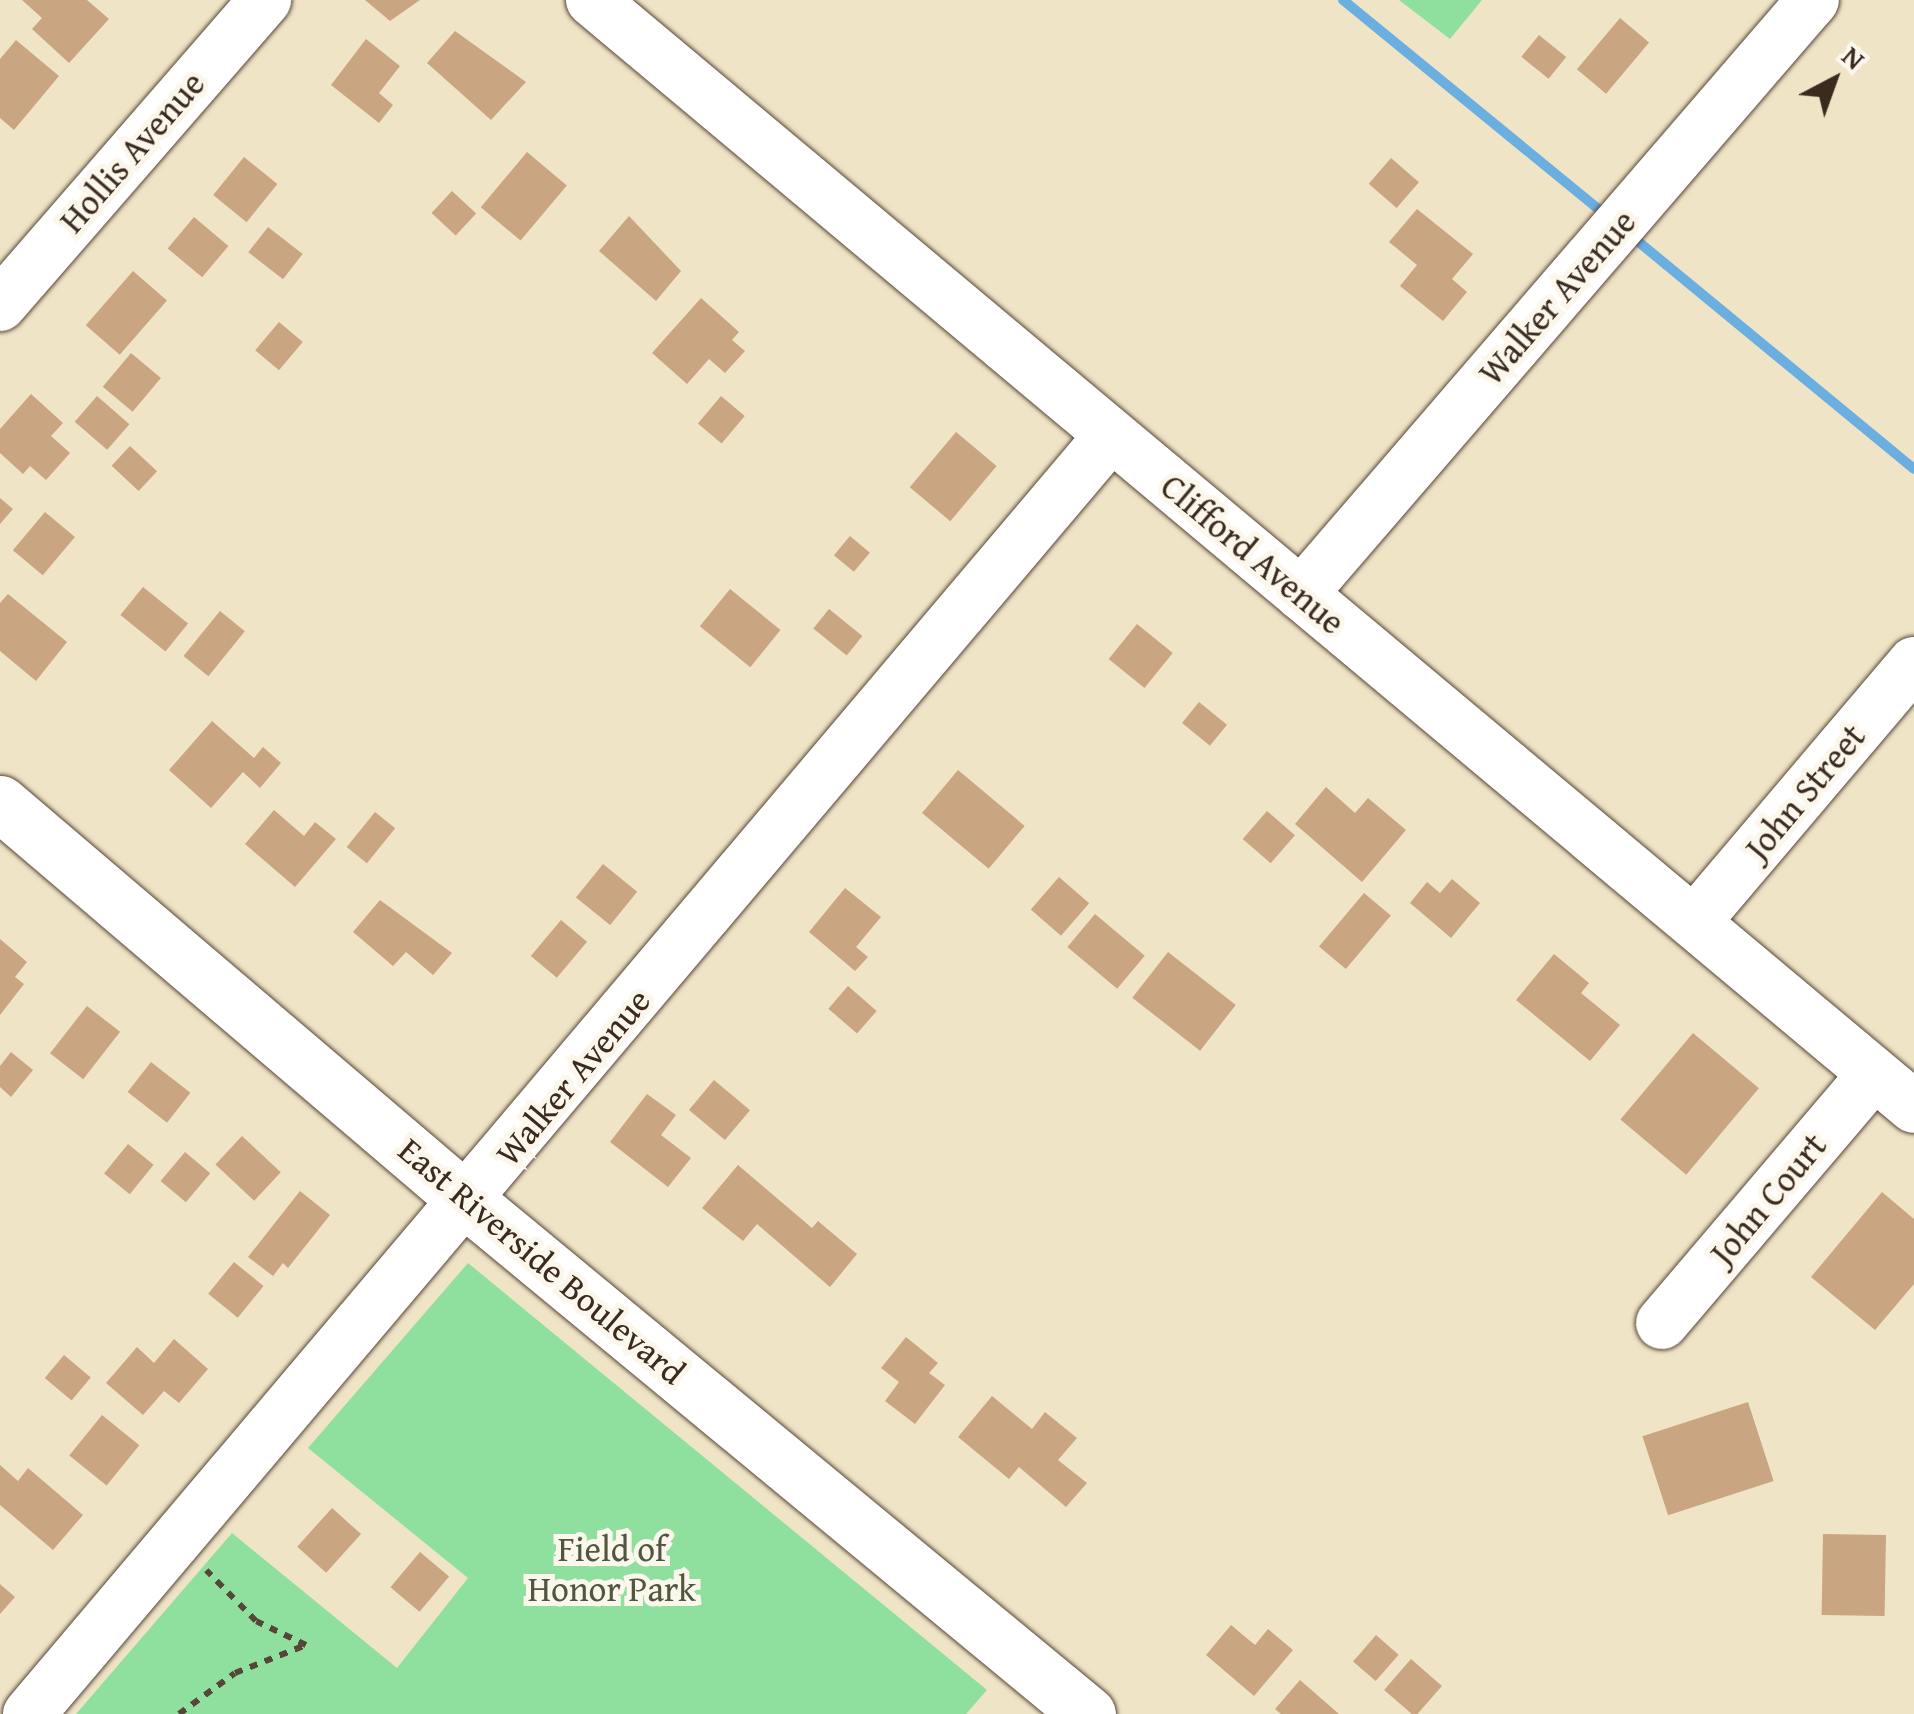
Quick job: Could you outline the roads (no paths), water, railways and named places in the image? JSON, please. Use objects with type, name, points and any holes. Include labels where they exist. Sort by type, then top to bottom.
[{"type":"main road","name":"East Riverside Boulevard","points":[[0,802],[468,1202],[1088,1714]]},
{"type":"street","name":"Hollis Avenue","points":[[0,305],[265,0]]},
{"type":"street","name":"Clifford Avenue","points":[[592,0],[1696,920],[1914,1107]]},
{"type":"street","name":"Walker Avenue","points":[[1301,594],[1814,0]]},
{"type":"street","name":"Walker Avenue","points":[[30,1714],[468,1202],[1111,435]]},
{"type":"street","name":"John Street","points":[[1696,920],[1914,663]]},
{"type":"street","name":"John Court","points":[[1662,1323],[1874,1074]]},
{"type":"waterway","points":[[1343,0],[1608,217]]},
{"type":"waterway","points":[[1629,234],[1914,469]]},
{"type":"park label","name":"Field of Honor Park","points":[[612,1569]]}]
